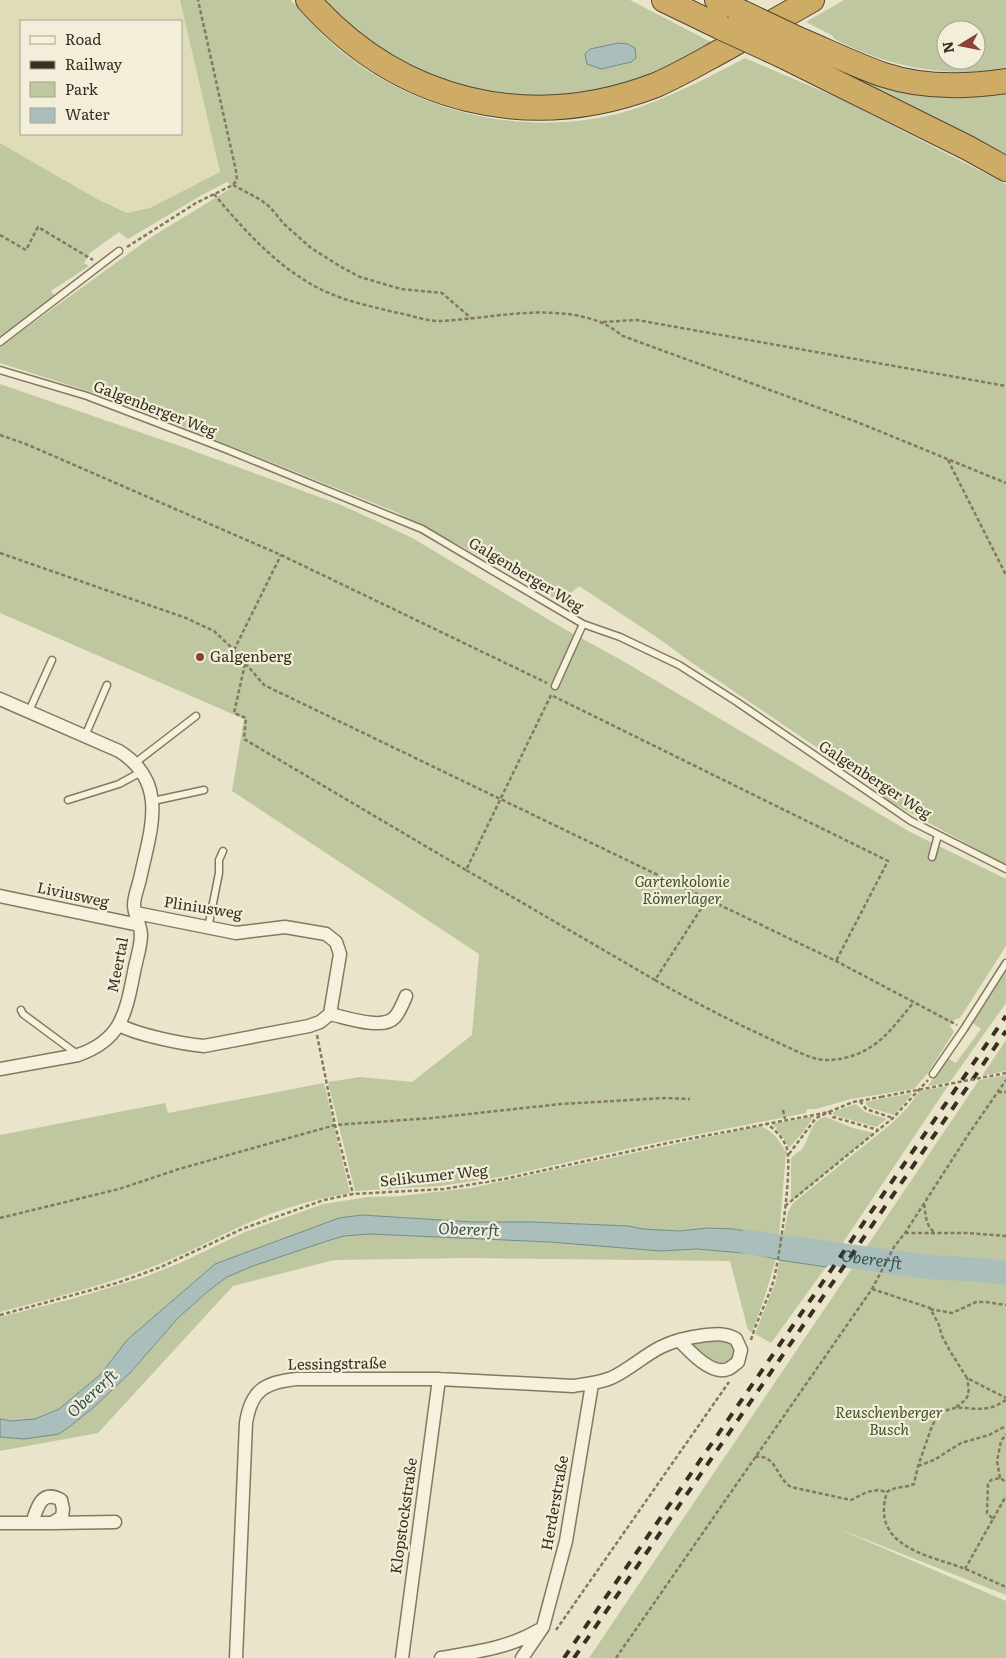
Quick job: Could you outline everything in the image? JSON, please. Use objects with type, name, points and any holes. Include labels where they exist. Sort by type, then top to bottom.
[{"type":"highway","points":[[308,0],[328,21],[363,50],[384,64],[418,82],[473,101],[491,105],[535,108],[578,105],[631,93],[655,85],[680,74],[812,0]]},
{"type":"highway","points":[[664,0],[722,28],[914,82],[963,86],[1006,81]]},
{"type":"highway","points":[[717,0],[740,11],[790,47],[1006,169]]},
{"type":"street","points":[[0,699],[119,751],[138,768]]},
{"type":"street","name":"Meertal","points":[[0,1069],[78,1055],[102,1043],[119,1025],[126,1010],[141,934],[134,905],[151,826],[153,801],[149,788],[138,768]]},
{"type":"street","name":"Liviusweg","points":[[0,896],[138,919]]},
{"type":"street","name":"Pliniusweg","points":[[138,919],[236,933],[285,927],[329,935],[336,942],[340,954],[330,1014]]},
{"type":"street","points":[[119,1025],[129,1030],[204,1046],[314,1025],[330,1014],[372,1023],[383,1023],[394,1018],[406,996]]},
{"type":"street","name":"Lessingstraße","points":[[236,1658],[246,1423],[253,1397],[263,1387],[288,1380],[439,1379],[573,1386],[592,1384],[628,1369],[660,1348],[679,1340]]},
{"type":"street","name":"Klopstockstraße","points":[[402,1658],[439,1379]]},
{"type":"street","name":"Herderstraße","points":[[522,1658],[549,1630],[592,1384]]},
{"type":"street","points":[[32,1523],[37,1507],[42,1500],[55,1496],[61,1500],[63,1509],[62,1517],[52,1523]]},
{"type":"street","points":[[0,1523],[115,1522]]},
{"type":"street","points":[[441,1658],[489,1654],[549,1630]]},
{"type":"lane","points":[[0,342],[120,251]]},
{"type":"lane","name":"Galgenberger Weg","points":[[0,370],[87,396],[232,451],[422,529],[583,624],[620,637],[679,665],[737,702],[911,822],[1006,869]]},
{"type":"lane","points":[[555,686],[583,624]]},
{"type":"lane","points":[[29,711],[52,660]]},
{"type":"lane","points":[[85,736],[107,685]]},
{"type":"lane","points":[[68,800],[119,784],[196,716]]},
{"type":"lane","points":[[153,801],[204,790]]},
{"type":"lane","points":[[932,857],[938,835]]},
{"type":"lane","points":[[208,928],[219,873],[219,860],[223,851]]},
{"type":"lane","points":[[933,1074],[964,1030],[1006,962]]},
{"type":"lane","points":[[21,1010],[22,1014],[78,1055]]},
{"type":"path","points":[[120,251],[196,203],[233,185],[237,180],[198,0]]},
{"type":"path","points":[[233,185],[270,206],[284,224],[311,248],[342,268],[360,277],[395,287],[442,293],[472,318]]},
{"type":"path","points":[[214,194],[238,222],[276,258],[305,280],[338,297],[375,308],[440,321],[510,314],[551,313],[577,316],[601,322],[637,320],[1006,386]]},
{"type":"path","points":[[0,234],[26,250],[38,227],[101,265]]},
{"type":"path","points":[[601,322],[623,336],[857,422],[1006,483]]},
{"type":"path","points":[[0,435],[26,444],[281,555],[555,686],[466,870]]},
{"type":"path","points":[[947,459],[1006,575]]},
{"type":"path","points":[[0,552],[201,624],[214,631],[234,650],[264,685],[708,898],[836,961],[952,1022]]},
{"type":"path","points":[[234,650],[281,555]]},
{"type":"path","points":[[246,663],[234,713],[246,718],[244,739],[692,1001],[807,1056],[825,1060],[842,1059],[852,1056],[877,1043],[884,1038],[914,1002]]},
{"type":"path","points":[[550,695],[888,860],[836,961]]},
{"type":"path","points":[[655,980],[708,898]]},
{"type":"path","points":[[314,1025],[335,1125],[353,1194]]},
{"type":"path","name":"Selikumer Weg","points":[[0,1315],[117,1283],[161,1267],[250,1226],[324,1200],[353,1194],[444,1189],[504,1179],[668,1143],[829,1112],[840,1106],[860,1101],[1006,1073]]},
{"type":"path","points":[[785,1206],[893,1118],[933,1074]]},
{"type":"path","points":[[616,1658],[872,1288],[873,1282],[894,1247],[1006,1080]]},
{"type":"path","points":[[998,1092],[1006,1092]]},
{"type":"path","points":[[0,1218],[119,1188],[335,1125],[441,1117],[561,1104],[665,1098],[690,1099]]},
{"type":"path","points":[[860,1101],[866,1109],[893,1118]]},
{"type":"path","points":[[783,1110],[785,1119]]},
{"type":"path","points":[[789,1154],[816,1118],[829,1112],[833,1117],[878,1130]]},
{"type":"path","points":[[750,1345],[774,1280],[785,1206],[789,1154],[781,1138],[766,1123]]},
{"type":"path","points":[[924,1203],[927,1223],[936,1234]]},
{"type":"path","points":[[905,1233],[966,1233],[1006,1236]]},
{"type":"path","points":[[872,1288],[930,1308],[952,1312],[976,1302],[1006,1305]]},
{"type":"path","points":[[930,1308],[946,1343],[967,1378],[970,1391],[966,1400],[955,1408]]},
{"type":"path","points":[[549,1630],[733,1377]]},
{"type":"path","points":[[967,1378],[1006,1399]]},
{"type":"path","points":[[1006,1399],[991,1408],[955,1408],[948,1410],[936,1419],[918,1466],[914,1484],[906,1487],[892,1488],[887,1492],[884,1503],[887,1523],[898,1541],[917,1553],[965,1569],[1006,1587]]},
{"type":"path","points":[[918,1466],[934,1460],[960,1443],[989,1435],[1006,1426]]},
{"type":"path","points":[[1006,1434],[1001,1441],[996,1461],[1000,1478],[1006,1482]]},
{"type":"path","points":[[755,1457],[763,1456],[769,1458],[785,1483],[791,1487],[851,1500],[867,1492],[878,1490],[887,1492]]},
{"type":"path","points":[[993,1519],[987,1512],[986,1507],[988,1484],[991,1480],[1000,1478]]},
{"type":"path","points":[[965,1569],[1006,1496]]},
{"type":"shaded area","points":[[0,0],[180,0],[220,172],[150,208],[127,213],[97,199],[0,143]]},
{"type":"green space","points":[[180,0],[291,0],[332,43],[347,56],[378,77],[412,94],[447,108],[483,117],[520,122],[595,119],[631,110],[675,93],[745,58],[836,97],[1006,184],[1006,865],[887,800],[863,779],[579,586],[562,601],[539,589],[536,585],[534,573],[503,568],[396,512],[113,399],[0,363],[0,347],[150,238],[233,187],[227,182],[128,239],[119,232],[90,253],[84,263],[89,266],[51,291],[54,295],[0,336],[0,143],[97,199],[127,213],[150,208],[220,172]]},
{"type":"green space","points":[[317,0],[630,0],[711,42],[625,90],[504,99],[403,68]]},
{"type":"green space","points":[[844,0],[1006,0],[1006,69],[953,72],[918,68],[884,60],[855,49],[833,38],[833,36],[806,22]]},
{"type":"green space","points":[[792,46],[1006,90],[1006,159]]},
{"type":"green space","name":"Gartenkolonie Römerlager","points":[[0,384],[180,446],[341,505],[414,539],[910,832],[1006,879],[1006,946],[960,1018],[954,1020],[950,1026],[954,1032],[927,1074],[914,1089],[851,1099],[816,1109],[807,1109],[806,1113],[645,1145],[506,1176],[440,1186],[355,1191],[328,1082],[360,1077],[412,1082],[472,1035],[479,954],[232,791],[244,719],[0,613]]},
{"type":"green space","points":[[1006,972],[1006,1003],[950,1082],[928,1086],[947,1058],[956,1063],[981,1029],[973,1023]]},
{"type":"green space","points":[[1006,1040],[1006,1071],[982,1076]]},
{"type":"green space","name":"Reuschenberger Busch","points":[[1006,1075],[1006,1595],[834,1527],[1006,1601],[1006,1658],[589,1658],[979,1080]]},
{"type":"green space","points":[[324,1083],[350,1193],[311,1201],[273,1213],[169,1260],[118,1279],[0,1312],[0,1135],[165,1103],[168,1113]]},
{"type":"green space","points":[[948,1086],[840,1247],[783,1238],[788,1212],[793,1203],[891,1124],[920,1091]]},
{"type":"green space","points":[[913,1093],[894,1115],[868,1107],[865,1102]]},
{"type":"green space","points":[[856,1104],[865,1112],[887,1119],[876,1127],[833,1115],[833,1112]]},
{"type":"green space","points":[[814,1116],[789,1148],[772,1124]]},
{"type":"green space","points":[[826,1117],[853,1128],[874,1133],[791,1202],[791,1159],[803,1148],[817,1121]]},
{"type":"green space","points":[[759,1126],[772,1133],[786,1152],[779,1237],[733,1229],[708,1228],[679,1231],[643,1229],[628,1226],[533,1222],[472,1222],[362,1215],[339,1218],[215,1264],[127,1340],[101,1374],[59,1409],[35,1419],[11,1421],[0,1419],[0,1317],[75,1298],[142,1278],[180,1263],[245,1232],[323,1204],[368,1197],[401,1196],[471,1188]]},
{"type":"green space","points":[[369,1234],[550,1242],[661,1251],[697,1249],[754,1254],[776,1259],[752,1332],[748,1330],[730,1261],[469,1258],[334,1260],[233,1286],[98,1433],[0,1451],[0,1437],[24,1439],[130,1373],[178,1318],[227,1277],[253,1266],[327,1241],[344,1236]]},
{"type":"green space","points":[[779,1260],[826,1267],[771,1343],[755,1334],[776,1281]]},
{"type":"green space","points":[[727,1338],[737,1350],[734,1362],[718,1365],[692,1347],[694,1341]]},
{"type":"water","points":[[618,43],[628,44],[635,48],[636,58],[631,62],[601,69],[587,64],[585,54],[590,49]]},
{"type":"water","points":[[362,1215],[472,1222],[533,1222],[628,1226],[643,1229],[679,1231],[708,1228],[733,1229],[779,1237],[776,1259],[754,1254],[697,1249],[661,1251],[550,1242],[369,1234],[344,1236],[253,1266],[227,1277],[178,1318],[130,1373],[93,1408],[59,1434],[24,1439],[0,1437],[0,1419],[11,1421],[35,1419],[59,1409],[101,1374],[127,1340],[215,1264],[339,1218]]},
{"type":"water","points":[[783,1238],[840,1247],[826,1267],[779,1260]]},
{"type":"waterway","name":"Obererft","points":[[747,1242],[928,1267],[1006,1273]]},
{"type":"railway","points":[[564,1658],[1006,1016]]},
{"type":"railway","points":[[574,1658],[1006,1031]]},
{"type":"place","name":"Galgenberg","points":[[200,657]]}]
